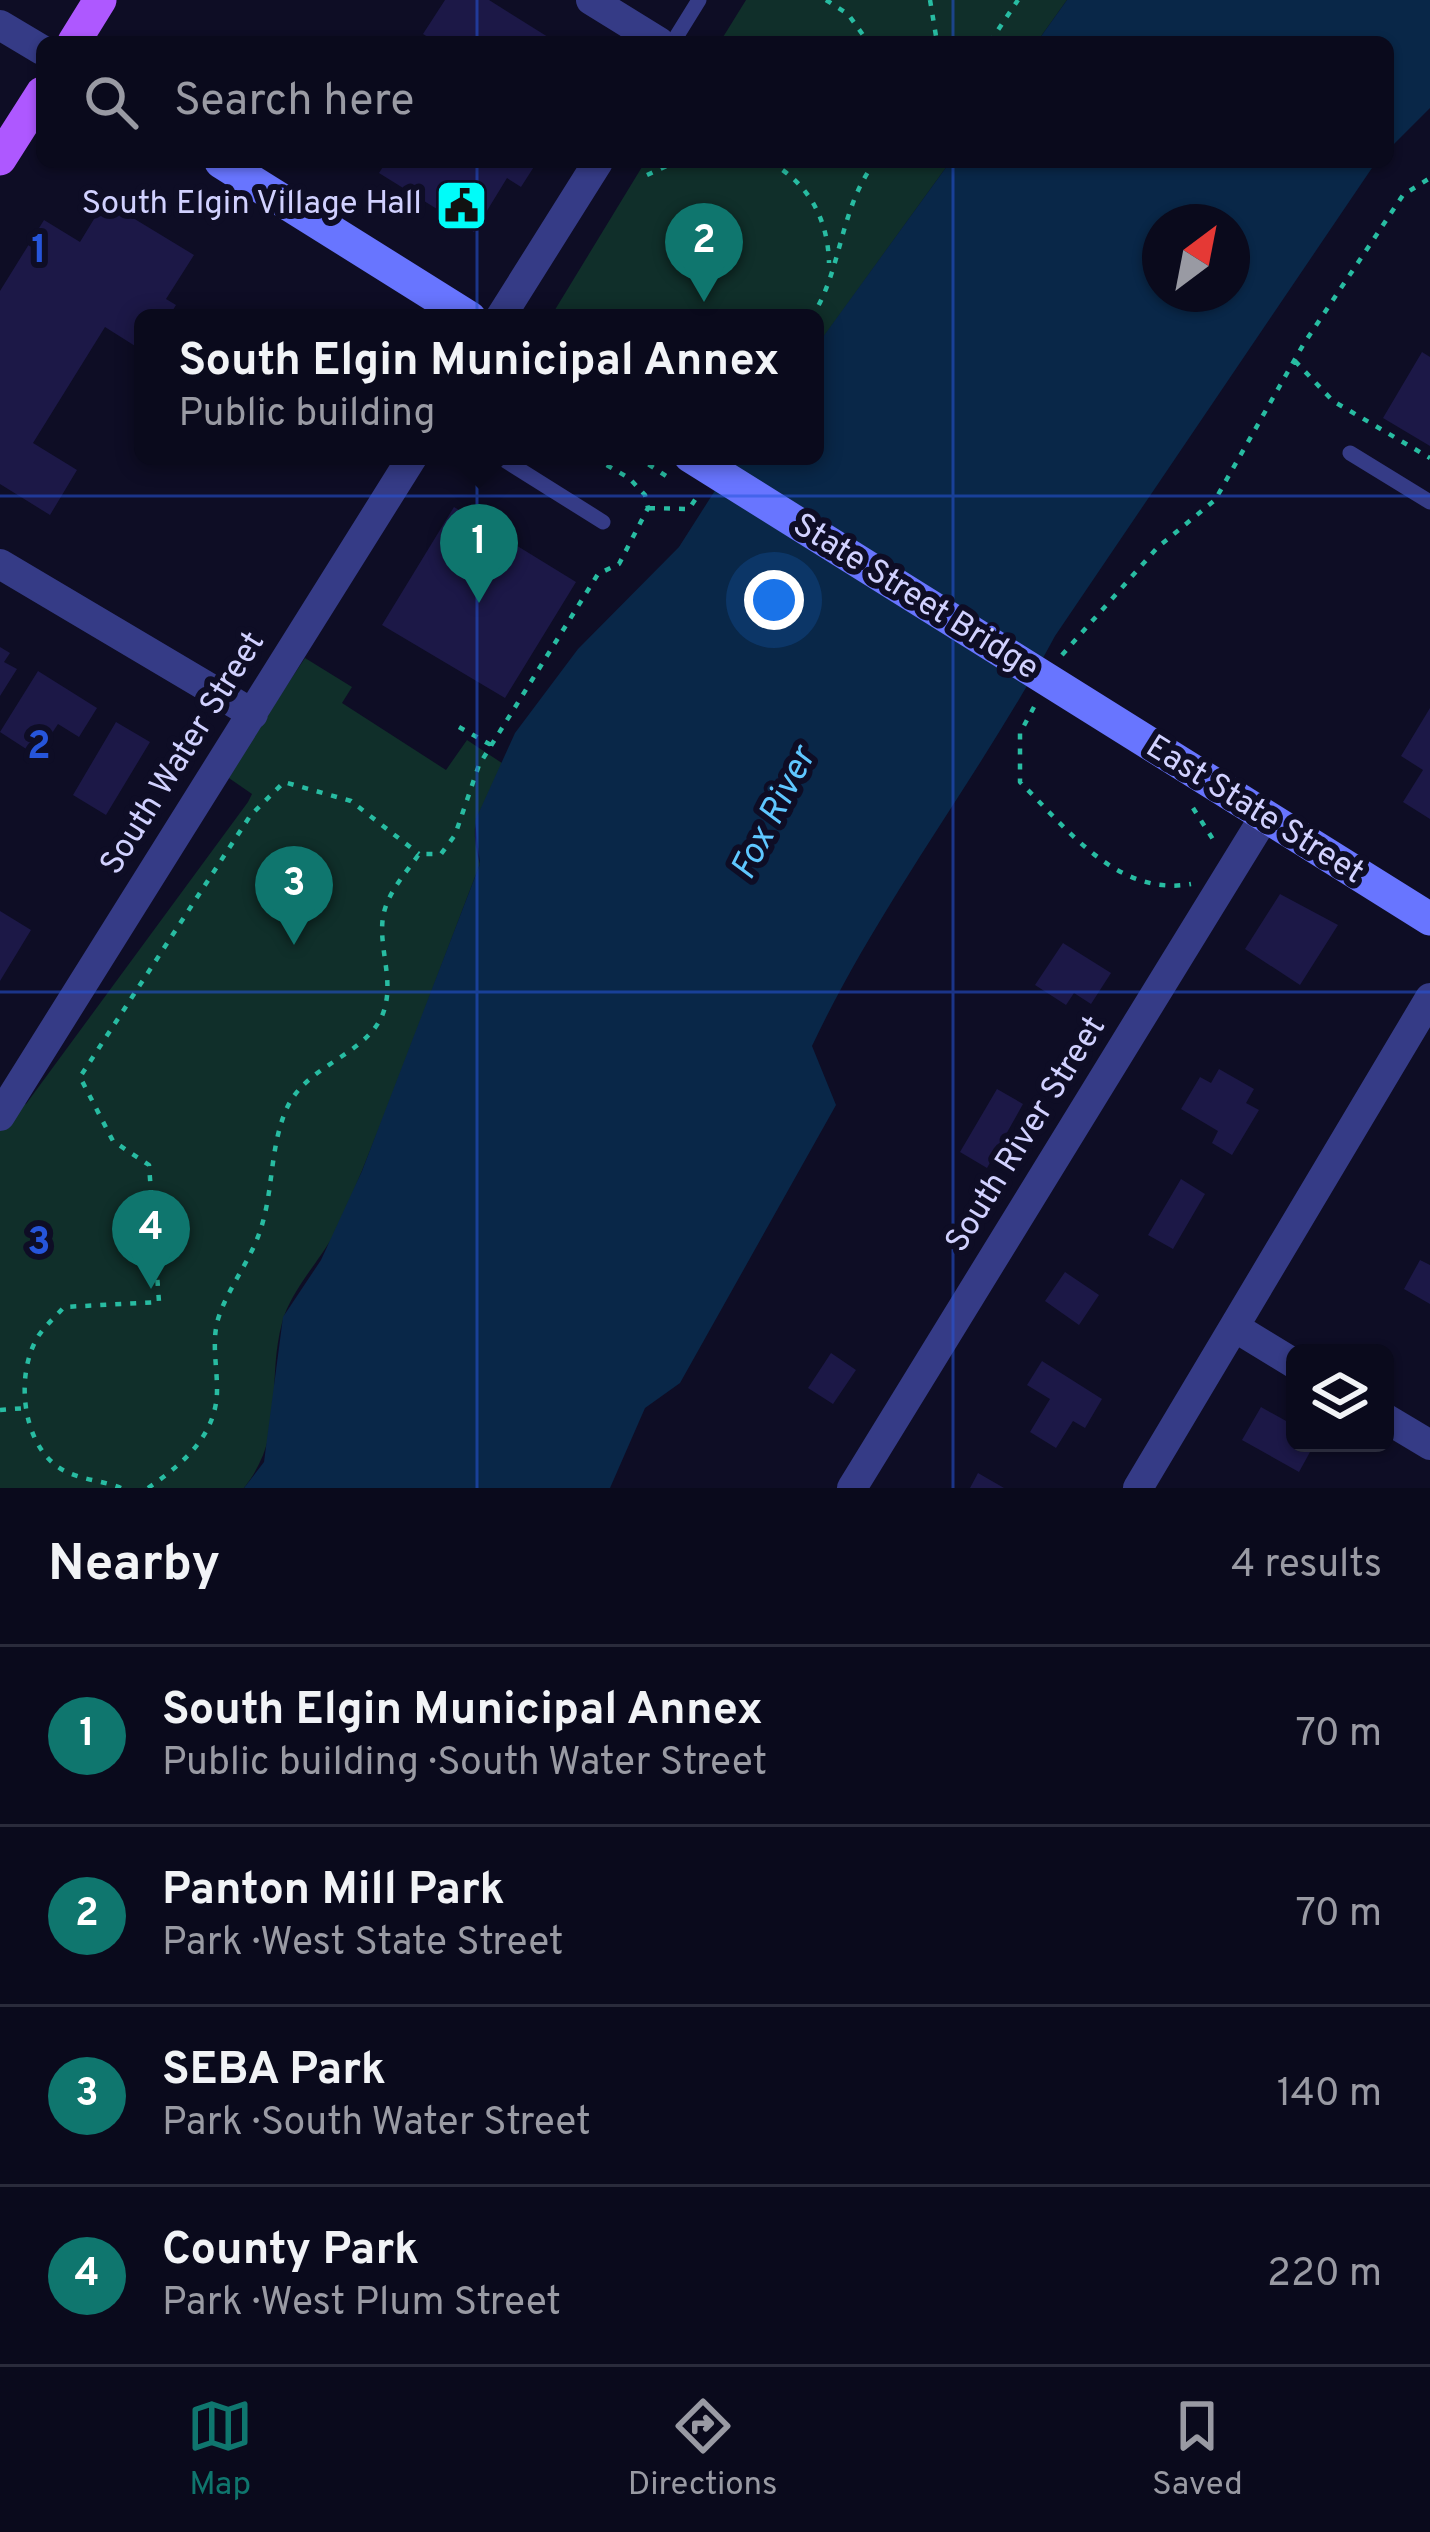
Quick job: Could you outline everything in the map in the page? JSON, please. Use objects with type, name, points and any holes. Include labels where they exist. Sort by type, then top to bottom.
[{"type":"main road","points":[[78,36],[100,0]]},
{"type":"main road","points":[[0,159],[36,102]]},
{"type":"main road","points":[[230,168],[456,309]]},
{"type":"main road","name":"State Street Bridge","points":[[678,466],[1079,702]]},
{"type":"main road","name":"East State Street","points":[[1079,702],[1430,920]]},
{"type":"street","points":[[592,0],[649,36]]},
{"type":"street","points":[[0,25],[36,46]]},
{"type":"street","points":[[506,309],[594,168]]},
{"type":"street","name":"South Water Street","points":[[4,1095],[253,714],[407,465]]},
{"type":"street","points":[[0,564],[253,714]]},
{"type":"street","name":"South River Street","points":[[852,1488],[1263,819]]},
{"type":"street","points":[[1138,1488],[1430,998]]},
{"type":"street","points":[[1235,1328],[1286,1359]]},
{"type":"street","points":[[1394,1423],[1430,1444]]},
{"type":"lane","points":[[678,36],[699,0]]},
{"type":"lane","points":[[1350,453],[1430,502]]},
{"type":"lane","points":[[512,465],[603,522]]},
{"type":"path","points":[[826,0],[848,14],[864,36]]},
{"type":"path","points":[[930,0],[937,36]]},
{"type":"path","points":[[994,36],[1018,0]]},
{"type":"path","points":[[647,176],[663,168]]},
{"type":"path","points":[[781,168],[812,200],[828,231],[829,268],[825,298],[818,309]]},
{"type":"path","points":[[829,268],[849,207],[871,168]]},
{"type":"path","points":[[1053,670],[1064,650],[1158,547],[1215,500],[1294,361],[1403,195],[1430,178]]},
{"type":"path","points":[[1294,361],[1333,401],[1430,458]]},
{"type":"path","points":[[121,1488],[57,1466],[36,1439],[26,1408],[26,1374],[37,1337],[64,1306],[159,1302],[148,1166],[113,1141],[80,1077],[250,816],[284,782],[350,801],[419,854],[441,854],[455,835],[491,745],[598,574],[619,564],[648,508],[629,478],[607,465]]},
{"type":"path","points":[[1051,644],[1064,650]]},
{"type":"path","points":[[1042,691],[1021,733],[1020,782],[1089,852],[1124,874],[1157,890],[1191,884],[1201,874]]},
{"type":"path","points":[[459,728],[491,745]]},
{"type":"path","points":[[1218,851],[1223,841]]},
{"type":"path","points":[[148,1488],[177,1469],[210,1430],[218,1395],[219,1317],[259,1236],[281,1122],[311,1076],[373,1032],[384,1010],[388,971],[383,918],[394,890],[419,854]]},
{"type":"path","points":[[0,1410],[26,1408]]},
{"type":"green space","points":[[746,0],[1067,0],[1041,36],[724,36]]},
{"type":"green space","points":[[641,168],[946,168],[824,337],[824,309],[555,309]]},
{"type":"green space","points":[[305,658],[352,687],[342,703],[446,770],[467,740],[514,771],[480,812],[475,833],[480,864],[395,1088],[341,1221],[282,1323],[266,1448],[244,1488],[0,1488],[0,1109],[26,1104],[248,802],[252,794],[226,776]]},
{"type":"water","points":[[1067,0],[1430,0],[1430,108],[1394,144],[1394,36],[1041,36]]},
{"type":"water","name":"Fox River","points":[[946,168],[1372,168],[1055,636],[868,941],[812,1046],[836,1105],[680,1383],[645,1408],[610,1488],[244,1488],[264,1462],[283,1317],[321,1260],[362,1171],[480,864],[475,821],[515,733],[578,649],[679,547],[731,465],[824,465],[824,336]]},
{"type":"building","points":[[445,0],[489,0],[546,36],[426,36],[423,34]]},
{"type":"building","name":"South Elgin Village Hall","points":[[382,168],[533,168],[521,187],[507,178],[474,232],[379,173]]},
{"type":"building","points":[[105,201],[194,255],[166,299],[176,305],[174,309],[134,309],[134,345],[105,327],[33,443],[77,470],[50,515],[0,484],[0,291],[44,220],[80,242]]},
{"type":"building","points":[[1422,352],[1430,357],[1430,446],[1383,418]]},
{"type":"building","points":[[454,507],[576,582],[505,698],[382,625]]},
{"type":"building","points":[[0,647],[10,653],[4,662],[17,669],[0,696]]},
{"type":"building","points":[[38,671],[97,708],[79,737],[58,724],[37,756],[0,732]]},
{"type":"building","points":[[1430,708],[1430,819],[1403,802],[1423,770],[1401,756]]},
{"type":"building","points":[[116,722],[150,742],[106,815],[73,795]]},
{"type":"building","points":[[1280,894],[1338,925],[1300,985],[1245,949]]},
{"type":"building","points":[[0,911],[31,930],[0,981]]},
{"type":"building","points":[[1063,943],[1111,973],[1091,1004],[1074,993],[1066,1005],[1035,985]]},
{"type":"building","points":[[1219,1069],[1254,1089],[1246,1103],[1259,1110],[1232,1155],[1212,1143],[1218,1131],[1181,1109],[1200,1077],[1211,1083]]},
{"type":"building","points":[[997,1089],[1023,1104],[987,1168],[960,1152]]},
{"type":"building","points":[[1181,1179],[1205,1194],[1173,1249],[1148,1235]]},
{"type":"building","points":[[1420,1260],[1430,1265],[1430,1304],[1404,1289]]},
{"type":"building","points":[[1065,1272],[1099,1295],[1079,1325],[1045,1301]]},
{"type":"building","points":[[831,1353],[856,1370],[833,1404],[808,1388]]},
{"type":"building","points":[[1042,1361],[1102,1399],[1085,1428],[1073,1421],[1056,1448],[1030,1432],[1050,1399],[1027,1385]]},
{"type":"building","points":[[1261,1407],[1286,1421],[1286,1452],[1310,1452],[1299,1472],[1242,1440]]},
{"type":"building","points":[[978,1473],[1004,1488],[970,1488]]},
{"type":"place","name":"South Elgin Village Hall","points":[[461,205]]},
{"type":"place","name":"Panton Mill Park","points":[[704,302]]},
{"type":"place","name":"South Elgin Municipal Annex","points":[[479,603]]},
{"type":"place","name":"SEBA Park","points":[[294,945]]},
{"type":"place","name":"County Park","points":[[151,1289]]}]
